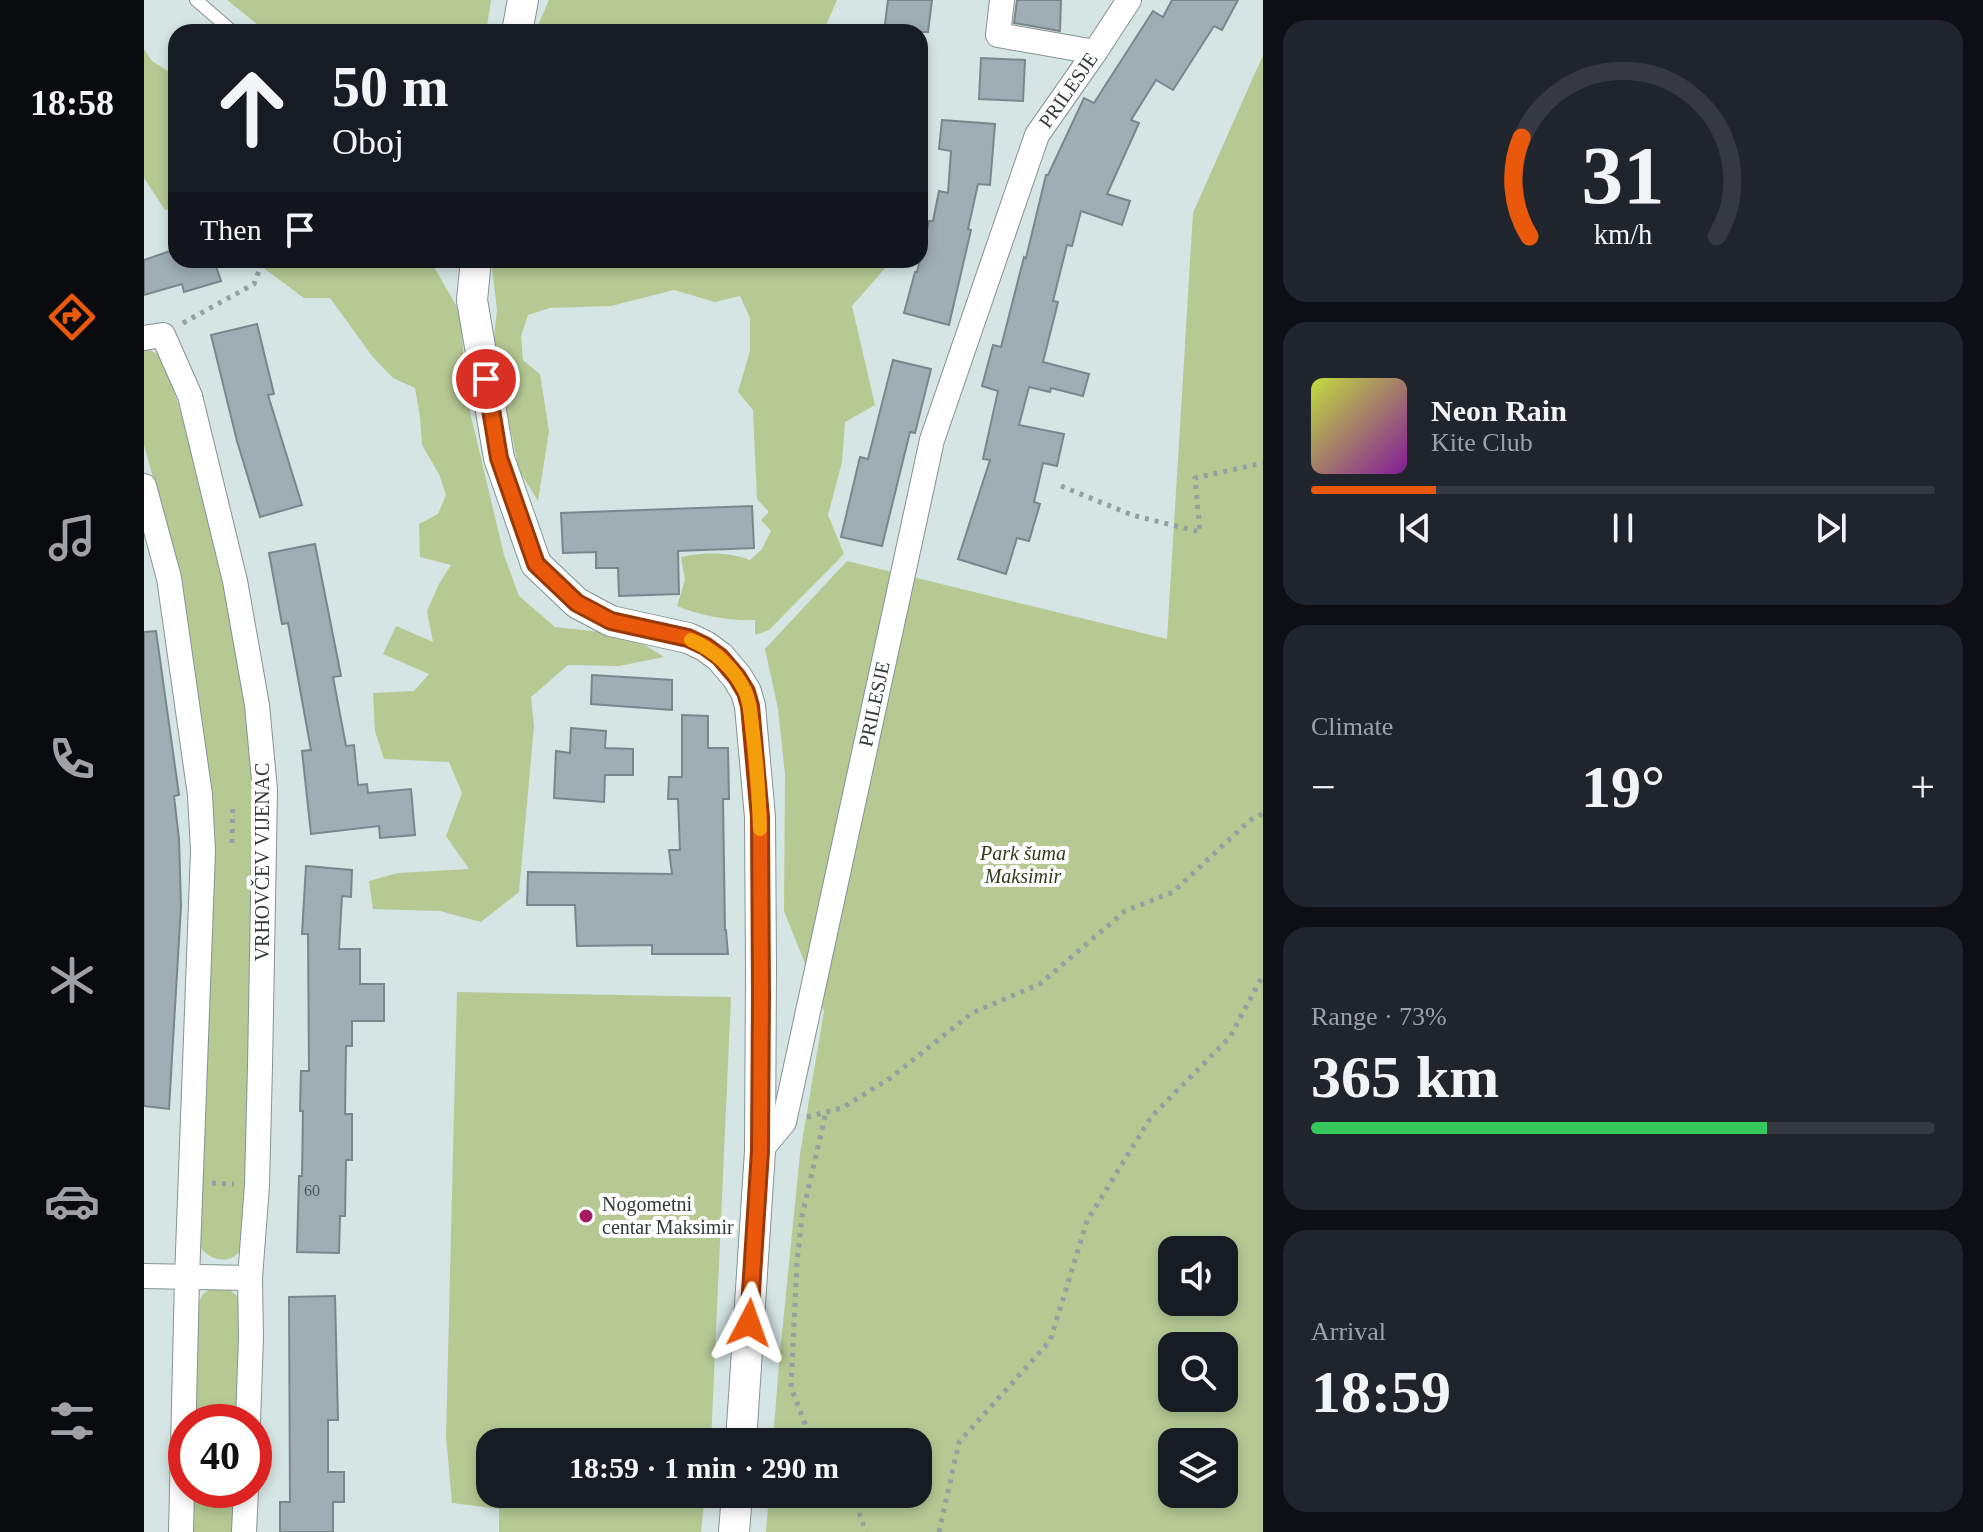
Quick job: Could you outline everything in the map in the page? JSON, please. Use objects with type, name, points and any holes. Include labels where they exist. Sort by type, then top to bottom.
[{"type":"street","points":[[518,24],[523,0]]},
{"type":"street","points":[[1002,0],[998,35],[1095,52]]},
{"type":"street","name":"PRILESJE","points":[[760,1151],[784,1122],[932,440],[1037,135],[1129,0]]},
{"type":"street","points":[[475,268],[472,300],[499,458],[536,564],[577,603],[611,621],[688,638],[705,646],[720,657],[737,677],[750,706],[760,817],[760,1151],[742,1428]]},
{"type":"street","name":"VRHOVČEV VIJENAC","points":[[144,338],[163,335],[190,396],[231,566],[257,705],[265,790],[257,1185],[250,1278],[249,1404]]},
{"type":"street","points":[[144,486],[169,578],[200,795],[203,851],[181,1532]]},
{"type":"street","points":[[144,1276],[250,1278]]},
{"type":"street","points":[[244,1532],[245,1508]]},
{"type":"street","points":[[734,1532],[736,1508]]},
{"type":"lane","points":[[196,0],[224,24]]},
{"type":"path","points":[[201,313],[254,284],[260,268]]},
{"type":"path","points":[[1061,486],[1132,515],[1200,532],[1195,478],[1263,463]]},
{"type":"path","points":[[200,795],[233,804],[232,843],[264,841]]},
{"type":"path","points":[[798,1119],[842,1108],[889,1079],[972,1013],[1040,984],[1125,911],[1173,892],[1249,821],[1263,813]]},
{"type":"path","points":[[939,1532],[959,1442],[1050,1341],[1087,1221],[1151,1117],[1230,1037],[1263,975]]},
{"type":"path","points":[[807,1428],[791,1387],[797,1262],[802,1216],[826,1112]]},
{"type":"path","points":[[191,1182],[257,1185]]},
{"type":"path","points":[[857,1508],[866,1532]]},
{"type":"green space","points":[[227,0],[491,0],[487,24],[257,24]]},
{"type":"green space","points":[[549,0],[837,0],[826,24],[538,24]]},
{"type":"green space","points":[[144,49],[152,61],[168,71],[168,209],[165,210],[144,178]]},
{"type":"green space","name":"Park šuma Maksimir","points":[[1263,55],[1263,1532],[766,1532],[768,1508],[932,1508],[932,1428],[774,1428],[800,1154],[824,1011],[784,911],[785,774],[778,709],[765,649],[847,561],[1167,639],[1193,213]]},
{"type":"green space","points":[[263,268],[435,268],[461,314],[465,391],[504,555],[519,596],[555,627],[629,635],[664,657],[619,666],[568,665],[531,697],[534,726],[519,892],[481,922],[440,911],[373,909],[369,881],[398,873],[469,869],[446,836],[462,793],[449,762],[384,759],[375,731],[373,693],[414,691],[429,674],[383,654],[396,626],[433,642],[427,611],[451,565],[420,557],[419,524],[438,514],[446,495],[439,474],[422,445],[415,388],[393,378],[372,356],[330,298],[304,298]]},
{"type":"green space","points":[[492,268],[885,268],[852,306],[875,405],[845,422],[842,462],[828,515],[844,554],[769,630],[755,635],[755,620],[715,617],[677,606],[685,580],[681,557],[716,554],[750,560],[762,549],[771,531],[761,520],[769,512],[757,499],[753,410],[738,392],[750,351],[750,318],[740,296],[715,302],[674,290],[611,306],[550,308],[528,315],[521,336],[523,360],[540,374],[549,431],[538,501],[519,470],[493,346],[497,310]]},
{"type":"green space","points":[[144,350],[163,356],[201,478],[239,646],[255,781],[246,1227],[242,1247],[226,1259],[213,1258],[199,1244],[208,792],[202,721],[177,565],[144,445]]},
{"type":"green space","name":"Nogometni centar Maksimir","points":[[457,992],[731,997],[712,1428],[476,1428],[476,1506],[452,1503],[446,1436]]},
{"type":"green space","points":[[224,1288],[239,1299],[239,1404],[195,1404],[199,1304],[210,1290]]},
{"type":"green space","points":[[191,1508],[236,1508],[235,1532],[190,1532]]},
{"type":"green space","name":"Nogometni centar Maksimir","points":[[491,1508],[704,1508],[701,1532],[499,1532],[499,1509]]},
{"type":"building","points":[[888,0],[932,0],[928,32],[928,24],[885,24]]},
{"type":"building","points":[[1017,0],[1061,0],[1060,31],[1014,23]]},
{"type":"building","points":[[1172,0],[1238,0],[1222,30],[1214,26],[1173,90],[1156,80],[1131,120],[1139,123],[1107,194],[1130,201],[1122,225],[1081,211],[1072,246],[1067,245],[1053,301],[1058,302],[1043,362],[1089,374],[1083,396],[1051,388],[1050,392],[1029,387],[1019,425],[1064,434],[1057,466],[1043,463],[1034,502],[1040,504],[1029,541],[1017,538],[1006,574],[958,559],[990,460],[983,459],[998,391],[982,386],[993,345],[1001,347],[1046,175],[1084,98],[1094,103],[1153,11],[1163,17]]},
{"type":"building","points":[[981,58],[1025,60],[1023,101],[979,99]]},
{"type":"building","points":[[942,120],[995,124],[990,185],[978,184],[968,229],[971,230],[949,325],[904,313],[915,272],[918,268],[928,268],[928,225],[929,221],[933,221],[939,191],[948,193],[951,151],[939,149]]},
{"type":"building","points":[[168,252],[168,268],[217,268],[221,281],[184,292],[182,284],[144,295],[144,260]]},
{"type":"building","points":[[257,324],[274,394],[268,395],[302,505],[260,517],[237,441],[211,335]]},
{"type":"building","points":[[893,360],[931,369],[915,433],[910,432],[882,546],[841,537],[860,457],[868,459]]},
{"type":"building","points":[[752,506],[754,548],[678,551],[679,594],[619,596],[618,568],[596,568],[596,552],[563,553],[561,513]]},
{"type":"building","points":[[315,544],[341,676],[333,677],[346,746],[354,745],[358,785],[367,784],[368,793],[411,789],[415,835],[380,838],[379,826],[311,834],[302,751],[311,750],[288,623],[282,624],[269,553]]},
{"type":"building","points":[[156,631],[179,795],[174,796],[181,906],[169,1109],[144,1106],[144,632]]},
{"type":"building","points":[[592,675],[672,680],[672,710],[591,704]]},
{"type":"building","points":[[682,715],[708,716],[708,748],[728,748],[729,799],[723,799],[728,954],[652,954],[652,945],[577,946],[575,905],[527,905],[528,872],[672,874],[669,850],[680,850],[678,799],[668,799],[669,777],[682,777]]},
{"type":"building","points":[[571,728],[606,731],[605,748],[633,749],[633,775],[605,775],[604,802],[554,798],[556,751],[570,753]]},
{"type":"building","points":[[306,866],[352,870],[351,897],[342,896],[339,949],[360,949],[360,984],[384,984],[384,1021],[352,1021],[352,1046],[346,1046],[345,1114],[352,1114],[352,1160],[346,1160],[345,1216],[340,1216],[339,1253],[297,1252],[299,1176],[302,1176],[301,1071],[309,1071],[308,934],[302,934]]},
{"type":"building","points":[[335,1296],[338,1420],[328,1420],[328,1472],[344,1472],[344,1502],[333,1502],[333,1532],[280,1532],[280,1502],[290,1502],[289,1297]]},
{"type":"slow traffic","points":[[691,640],[720,657],[746,692],[755,749],[760,829]]},
{"type":"place","name":"Nogometni centar Maksimir","points":[[586,1216]]},
{"type":"route","points":[[486,379],[499,458],[536,564],[577,603],[611,621],[688,638],[705,646],[720,657],[737,677],[750,706],[760,817],[761,994],[760,1151],[749,1323]]}]
